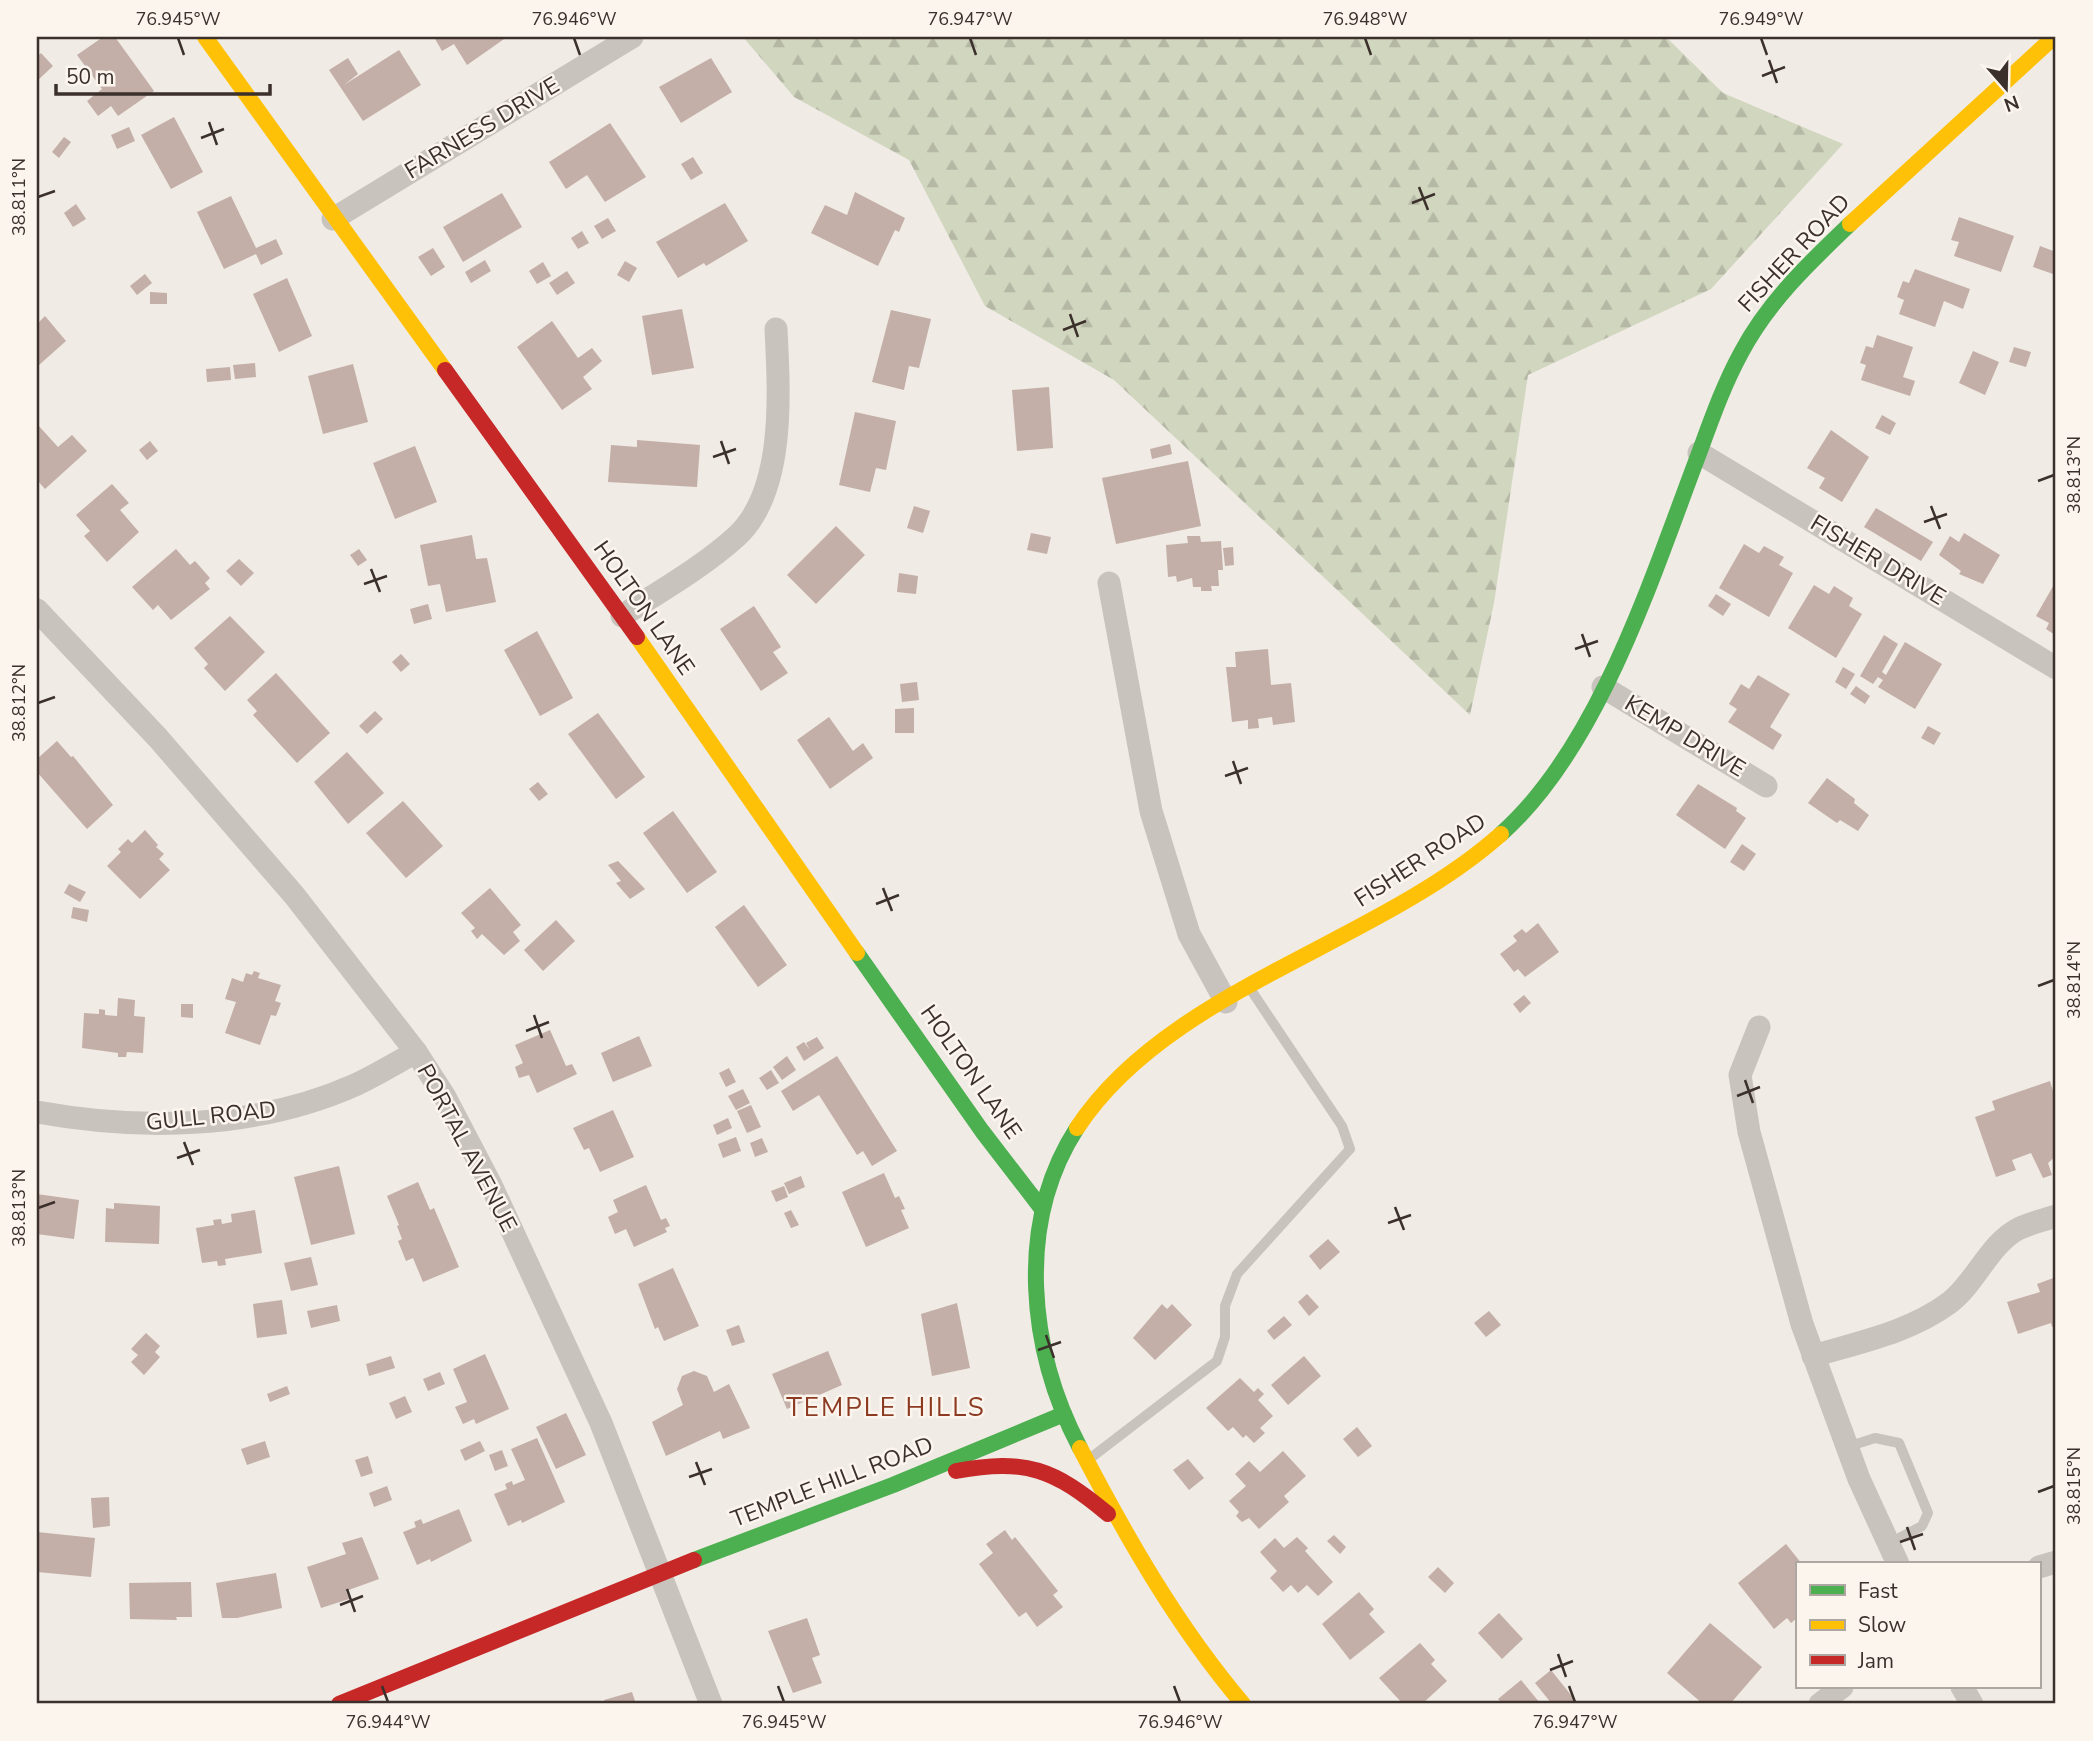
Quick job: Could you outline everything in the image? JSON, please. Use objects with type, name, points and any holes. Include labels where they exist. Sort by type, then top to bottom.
[{"type":"street","name":"HOLTON LANE","points":[[205,37],[333,219],[622,616],[982,1131],[1042,1209]]},
{"type":"street","name":"FARNESS DRIVE","points":[[333,219],[632,37]]},
{"type":"street","name":"FISHER ROAD","points":[[1064,1414],[1046,1366],[1037,1317],[1042,1209],[1059,1158],[1073,1133],[1110,1087],[1149,1051],[1249,987],[1422,890],[1470,860],[1513,826],[1565,758],[1603,687],[1730,373],[1751,333],[1780,295],[1921,154],[2054,37]]},
{"type":"street","points":[[622,616],[738,535],[763,497],[775,438],[779,379],[776,329]]},
{"type":"street","name":"FISHER DRIVE","points":[[1699,453],[2056,668]]},
{"type":"street","points":[[1110,583],[1151,811],[1189,934],[1226,1002]]},
{"type":"street","name":"PORTAL AVENUE","points":[[37,610],[158,738],[294,895],[416,1052],[445,1097],[491,1185],[601,1423],[711,1704]]},
{"type":"street","name":"KEMP DRIVE","points":[[1603,687],[1766,786]]},
{"type":"street","points":[[1759,1027],[1740,1076],[1749,1132],[1813,1356],[1847,1447],[1893,1554]]},
{"type":"street","name":"GULL ROAD","points":[[37,1112],[97,1123],[132,1124],[261,1115],[355,1085],[416,1052]]},
{"type":"street","points":[[1813,1356],[1900,1330],[1930,1316],[1952,1301],[1997,1248],[2018,1229],[2056,1216]]},
{"type":"street","points":[[1064,1414],[1121,1525],[1164,1598],[1243,1704]]},
{"type":"street","name":"TEMPLE HILL ROAD","points":[[339,1704],[660,1573],[893,1485],[1064,1414]]},
{"type":"street","points":[[893,1485],[980,1466],[1044,1469],[1079,1489],[1121,1525]]},
{"type":"street","points":[[1820,1704],[1841,1688]]},
{"type":"street","points":[[1963,1688],[1972,1704]]},
{"type":"lane","points":[[1087,1461],[1217,1361],[1225,1337],[1225,1306],[1237,1274],[1350,1149],[1342,1126],[1249,987]]},
{"type":"lane","points":[[1847,1447],[1875,1438],[1899,1443],[1924,1496],[1928,1513],[1922,1526],[1893,1554]]},
{"type":"green space","points":[[743,37],[1666,37],[1723,93],[1843,144],[1711,289],[1528,375],[1494,603],[1470,715],[1114,380],[985,306],[909,160],[794,97]]},
{"type":"building","points":[[103,37],[115,37],[154,91],[118,116],[111,106],[98,116],[87,101],[102,89],[77,55]]},
{"type":"building","points":[[434,37],[507,37],[467,65],[454,44],[442,51]]},
{"type":"building","points":[[399,50],[421,85],[363,121],[329,70],[348,58],[358,74],[344,85]]},
{"type":"building","points":[[41,53],[53,66],[37,81],[37,57]]},
{"type":"building","points":[[711,58],[732,92],[681,123],[659,87]]},
{"type":"building","points":[[174,117],[203,172],[171,189],[141,135]]},
{"type":"building","points":[[610,123],[646,177],[605,202],[587,175],[566,189],[549,162]]},
{"type":"building","points":[[129,127],[135,141],[117,149],[111,135]]},
{"type":"building","points":[[64,137],[71,142],[59,158],[52,152]]},
{"type":"building","points":[[693,157],[703,173],[691,180],[681,164]]},
{"type":"building","points":[[855,192],[905,218],[899,232],[895,230],[878,266],[811,233],[825,205],[847,215]]},
{"type":"building","points":[[502,193],[522,227],[463,262],[443,227]]},
{"type":"building","points":[[231,196],[256,248],[276,239],[283,254],[261,265],[256,254],[224,269],[197,212]]},
{"type":"building","points":[[725,203],[748,241],[706,266],[704,263],[678,278],[656,242]]},
{"type":"building","points":[[76,204],[86,219],[73,227],[64,213]]},
{"type":"building","points":[[1959,217],[2014,236],[2001,272],[1954,256],[1959,242],[1951,240]]},
{"type":"building","points":[[608,218],[616,231],[602,239],[594,226]]},
{"type":"building","points":[[582,231],[589,243],[578,249],[571,238]]},
{"type":"building","points":[[2040,246],[2056,252],[2053,274],[2033,267]]},
{"type":"building","points":[[433,248],[445,267],[431,276],[418,257]]},
{"type":"building","points":[[485,260],[491,271],[471,283],[465,272]]},
{"type":"building","points":[[625,261],[637,268],[629,282],[617,275]]},
{"type":"building","points":[[543,262],[551,276],[537,284],[529,271]]},
{"type":"building","points":[[1915,269],[1970,289],[1963,309],[1944,301],[1935,327],[1899,314],[1904,300],[1897,297],[1903,281],[1909,283]]},
{"type":"building","points":[[567,271],[575,283],[557,295],[549,283]]},
{"type":"building","points":[[145,274],[152,283],[137,295],[130,286]]},
{"type":"building","points":[[287,278],[312,336],[279,352],[253,294]]},
{"type":"building","points":[[150,292],[167,293],[167,304],[150,304]]},
{"type":"building","points":[[682,309],[694,368],[652,375],[642,316]]},
{"type":"building","points":[[891,310],[931,319],[919,368],[909,366],[904,390],[872,382]]},
{"type":"building","points":[[45,316],[66,341],[39,365],[37,324]]},
{"type":"building","points":[[552,321],[578,358],[592,348],[602,361],[583,377],[592,389],[562,410],[517,347]]},
{"type":"building","points":[[1877,335],[1913,347],[1903,377],[1915,381],[1910,396],[1861,380],[1866,365],[1860,363],[1866,346],[1873,348]]},
{"type":"building","points":[[2014,347],[2031,352],[2026,367],[2009,362]]},
{"type":"building","points":[[1973,351],[1999,362],[1985,395],[1959,383]]},
{"type":"building","points":[[255,363],[256,377],[235,379],[233,365]]},
{"type":"building","points":[[353,364],[368,422],[323,434],[308,376]]},
{"type":"building","points":[[230,367],[231,380],[207,382],[206,369]]},
{"type":"building","points":[[1049,387],[1053,448],[1017,451],[1012,390]]},
{"type":"building","points":[[855,412],[896,421],[886,470],[876,468],[870,492],[839,485]]},
{"type":"building","points":[[1882,415],[1896,423],[1890,435],[1875,428]]},
{"type":"building","points":[[37,424],[58,447],[72,435],[87,451],[45,489],[37,480]]},
{"type":"building","points":[[1831,430],[1869,457],[1842,502],[1819,488],[1825,478],[1807,468]]},
{"type":"building","points":[[637,440],[700,445],[697,487],[608,482],[611,445],[637,447]]},
{"type":"building","points":[[150,441],[158,451],[147,460],[139,450]]},
{"type":"building","points":[[1170,444],[1172,454],[1152,459],[1150,449]]},
{"type":"building","points":[[415,446],[437,502],[395,519],[373,463]]},
{"type":"building","points":[[1188,461],[1201,526],[1116,544],[1102,478]]},
{"type":"building","points":[[112,484],[129,503],[120,510],[139,532],[107,562],[84,536],[90,531],[76,515]]},
{"type":"building","points":[[914,506],[930,511],[923,533],[907,528]]},
{"type":"building","points":[[1876,508],[1933,542],[1921,561],[1864,527]]},
{"type":"building","points":[[836,526],[865,555],[816,604],[787,575]]},
{"type":"building","points":[[1031,533],[1051,537],[1047,554],[1027,550]]},
{"type":"building","points":[[1964,533],[2000,555],[1983,584],[1959,574],[1961,571],[1939,555],[1950,536],[1959,542]]},
{"type":"building","points":[[472,535],[476,559],[487,558],[496,602],[446,612],[440,584],[428,586],[420,545]]},
{"type":"building","points":[[1187,536],[1200,536],[1201,542],[1221,541],[1223,570],[1218,570],[1219,586],[1211,586],[1212,591],[1201,591],[1201,587],[1193,587],[1192,578],[1177,582],[1176,576],[1168,577],[1166,545],[1188,543]]},
{"type":"building","points":[[1744,544],[1759,553],[1764,546],[1784,557],[1779,565],[1793,573],[1769,617],[1719,588]]},
{"type":"building","points":[[1233,547],[1234,565],[1225,566],[1223,548]]},
{"type":"building","points":[[176,549],[190,565],[195,561],[210,578],[205,583],[210,589],[171,620],[158,605],[153,610],[132,587]]},
{"type":"building","points":[[359,549],[367,560],[358,566],[350,555]]},
{"type":"building","points":[[239,559],[254,573],[241,586],[226,571]]},
{"type":"building","points":[[899,573],[918,576],[916,594],[897,592]]},
{"type":"building","points":[[2056,581],[2055,635],[2046,629],[2049,623],[2036,616]]},
{"type":"building","points":[[1814,585],[1829,594],[1834,586],[1853,598],[1849,606],[1862,614],[1836,658],[1788,628]]},
{"type":"building","points":[[1716,594],[1731,604],[1723,616],[1708,606]]},
{"type":"building","points":[[428,604],[432,619],[414,624],[410,609]]},
{"type":"building","points":[[754,606],[781,647],[773,652],[788,673],[761,691],[720,629]]},
{"type":"building","points":[[230,616],[265,652],[225,691],[204,668],[208,664],[194,648]]},
{"type":"building","points":[[537,631],[573,698],[540,716],[504,650]]},
{"type":"building","points":[[1884,635],[1898,644],[1882,672],[1886,675],[1905,642],[1942,664],[1915,709],[1878,687],[1883,680],[1878,677],[1873,684],[1860,676]]},
{"type":"building","points":[[1268,649],[1271,685],[1291,683],[1295,722],[1273,725],[1272,717],[1258,719],[1259,728],[1248,729],[1248,720],[1232,722],[1226,667],[1236,667],[1235,652]]},
{"type":"building","points":[[401,654],[410,664],[401,672],[392,662]]},
{"type":"building","points":[[1843,667],[1855,674],[1846,689],[1835,682]]},
{"type":"building","points":[[276,673],[330,733],[297,763],[253,715],[257,711],[247,700]]},
{"type":"building","points":[[1758,675],[1790,694],[1770,727],[1782,735],[1773,750],[1728,722],[1737,709],[1729,704],[1741,684],[1749,689]]},
{"type":"building","points":[[917,682],[919,700],[902,702],[900,684]]},
{"type":"building","points":[[1856,686],[1870,696],[1865,704],[1850,694]]},
{"type":"building","points":[[914,708],[914,733],[895,733],[895,709]]},
{"type":"building","points":[[375,711],[383,719],[367,734],[359,726]]},
{"type":"building","points":[[598,713],[645,777],[616,799],[568,734]]},
{"type":"building","points":[[829,717],[853,751],[863,743],[873,758],[830,789],[797,740]]},
{"type":"building","points":[[1928,726],[1941,733],[1934,745],[1921,738]]},
{"type":"building","points":[[57,741],[73,756],[113,805],[87,829],[37,772],[37,759]]},
{"type":"building","points":[[347,752],[384,793],[348,824],[314,782]]},
{"type":"building","points":[[1827,778],[1855,799],[1854,803],[1869,815],[1858,831],[1840,820],[1837,823],[1808,803]]},
{"type":"building","points":[[538,782],[548,794],[539,801],[529,789]]},
{"type":"building","points":[[1698,784],[1737,808],[1736,811],[1746,818],[1725,849],[1676,815]]},
{"type":"building","points":[[403,801],[443,846],[406,878],[366,833]]},
{"type":"building","points":[[673,811],[717,872],[687,893],[643,833]]},
{"type":"building","points":[[145,830],[164,854],[159,859],[170,870],[140,899],[107,866],[121,852],[118,849],[128,839],[132,843]]},
{"type":"building","points":[[1742,844],[1756,854],[1744,871],[1730,862]]},
{"type":"building","points":[[618,861],[645,889],[630,899],[616,883],[621,881],[608,865]]},
{"type":"building","points":[[69,884],[86,892],[80,902],[64,893]]},
{"type":"building","points":[[490,888],[521,925],[513,932],[520,941],[504,955],[482,934],[477,939],[471,931],[475,928],[461,913]]},
{"type":"building","points":[[744,905],[787,965],[758,987],[715,927]]},
{"type":"building","points":[[73,907],[89,910],[87,922],[71,918]]},
{"type":"building","points":[[556,920],[575,941],[543,971],[524,950]]},
{"type":"building","points":[[1538,923],[1559,952],[1525,977],[1518,969],[1514,972],[1500,954],[1517,941],[1513,936],[1522,929],[1526,933]]},
{"type":"building","points":[[254,971],[260,973],[258,978],[281,985],[275,1001],[281,1003],[276,1016],[271,1015],[260,1045],[225,1033],[236,1002],[225,999],[232,978],[243,982],[246,973],[252,975]]},
{"type":"building","points":[[1524,995],[1531,1003],[1520,1013],[1513,1004]]},
{"type":"building","points":[[118,998],[135,1000],[134,1016],[145,1017],[143,1053],[127,1052],[126,1057],[118,1057],[118,1053],[82,1048],[84,1013],[99,1014],[99,1009],[105,1010],[105,1015],[117,1016]]},
{"type":"building","points":[[181,1004],[193,1004],[193,1018],[181,1017]]},
{"type":"building","points":[[550,1030],[566,1066],[572,1064],[577,1074],[537,1093],[529,1075],[519,1078],[515,1067],[523,1063],[515,1045]]},
{"type":"building","points":[[639,1036],[652,1066],[613,1082],[601,1053]]},
{"type":"building","points":[[817,1037],[824,1048],[804,1061],[796,1047],[804,1042],[810,1050],[806,1043]]},
{"type":"building","points":[[787,1056],[796,1070],[782,1080],[773,1067]]},
{"type":"building","points":[[837,1056],[897,1151],[872,1166],[863,1151],[857,1155],[819,1095],[793,1111],[781,1091]]},
{"type":"building","points":[[729,1068],[736,1082],[726,1087],[719,1073]]},
{"type":"building","points":[[771,1070],[779,1083],[767,1090],[759,1078]]},
{"type":"building","points":[[2050,1081],[2053,1091],[2056,1090],[2056,1156],[2048,1163],[2052,1175],[2043,1178],[2031,1153],[2012,1160],[2016,1170],[1996,1177],[1975,1117],[1995,1110],[1992,1101]]},
{"type":"building","points":[[743,1089],[750,1103],[736,1110],[728,1096]]},
{"type":"building","points":[[751,1105],[761,1127],[747,1133],[737,1111]]},
{"type":"building","points":[[613,1110],[634,1157],[600,1172],[589,1148],[584,1150],[573,1128]]},
{"type":"building","points":[[728,1118],[732,1128],[717,1135],[713,1125]]},
{"type":"building","points":[[736,1137],[741,1151],[723,1158],[718,1144]]},
{"type":"building","points":[[762,1138],[768,1152],[755,1157],[750,1143]]},
{"type":"building","points":[[339,1166],[355,1234],[311,1245],[294,1177]]},
{"type":"building","points":[[884,1173],[895,1198],[899,1196],[905,1209],[901,1210],[909,1228],[866,1247],[842,1192]]},
{"type":"building","points":[[801,1176],[805,1187],[789,1194],[784,1183]]},
{"type":"building","points":[[418,1182],[430,1210],[434,1208],[459,1267],[423,1282],[413,1258],[406,1261],[398,1241],[402,1239],[397,1226],[399,1225],[387,1196]]},
{"type":"building","points":[[646,1185],[661,1220],[666,1218],[670,1226],[665,1228],[667,1232],[634,1247],[626,1229],[615,1234],[608,1217],[618,1212],[613,1200]]},
{"type":"building","points":[[784,1186],[788,1197],[776,1202],[771,1191]]},
{"type":"building","points":[[37,1194],[79,1200],[74,1239],[37,1234]]},
{"type":"building","points":[[114,1203],[160,1206],[159,1244],[105,1242],[106,1208],[114,1209]]},
{"type":"building","points":[[255,1210],[262,1253],[225,1259],[226,1265],[218,1266],[217,1261],[202,1263],[196,1228],[214,1225],[213,1220],[221,1219],[222,1224],[232,1222],[231,1214]]},
{"type":"building","points":[[791,1210],[799,1225],[791,1228],[784,1213]]},
{"type":"building","points":[[1328,1239],[1340,1252],[1320,1270],[1309,1256]]},
{"type":"building","points":[[311,1257],[318,1285],[291,1291],[284,1263]]},
{"type":"building","points":[[673,1268],[699,1326],[664,1341],[658,1327],[655,1329],[638,1284]]},
{"type":"building","points":[[2056,1277],[2056,1326],[2052,1327],[2051,1323],[2018,1334],[2007,1302],[2040,1292],[2037,1284]]},
{"type":"building","points":[[1307,1294],[1319,1307],[1309,1316],[1298,1302]]},
{"type":"building","points":[[282,1300],[287,1334],[257,1338],[253,1304]]},
{"type":"building","points":[[957,1303],[970,1368],[932,1376],[921,1314]]},
{"type":"building","points":[[1162,1304],[1167,1309],[1172,1304],[1192,1325],[1155,1360],[1133,1338]]},
{"type":"building","points":[[337,1305],[340,1321],[311,1328],[307,1311]]},
{"type":"building","points":[[1489,1311],[1501,1325],[1486,1337],[1474,1323]]},
{"type":"building","points":[[1284,1316],[1292,1325],[1274,1340],[1267,1331]]},
{"type":"building","points":[[739,1325],[745,1342],[732,1346],[726,1330]]},
{"type":"building","points":[[146,1333],[160,1346],[155,1352],[160,1357],[144,1375],[131,1362],[138,1355],[131,1349]]},
{"type":"building","points":[[828,1351],[842,1385],[787,1409],[772,1374]]},
{"type":"building","points":[[485,1354],[509,1409],[476,1424],[474,1419],[463,1424],[455,1407],[467,1402],[453,1369]]},
{"type":"building","points":[[391,1356],[395,1368],[369,1376],[366,1364]]},
{"type":"building","points":[[1304,1356],[1321,1376],[1288,1405],[1271,1385]]},
{"type":"building","points":[[694,1371],[707,1376],[714,1392],[729,1384],[750,1428],[723,1439],[720,1431],[666,1456],[652,1422],[683,1405],[677,1389],[682,1376]]},
{"type":"building","points":[[440,1372],[445,1384],[428,1391],[423,1379]]},
{"type":"building","points":[[1240,1378],[1254,1392],[1258,1388],[1264,1394],[1258,1400],[1273,1416],[1260,1428],[1265,1433],[1254,1443],[1246,1435],[1243,1438],[1233,1427],[1228,1431],[1206,1408]]},
{"type":"building","points":[[287,1386],[290,1394],[270,1402],[267,1394]]},
{"type":"building","points":[[405,1396],[412,1412],[396,1419],[389,1403]]},
{"type":"building","points":[[566,1413],[586,1455],[556,1469],[536,1427]]},
{"type":"building","points":[[1357,1427],[1372,1446],[1358,1457],[1343,1439]]},
{"type":"building","points":[[537,1438],[565,1502],[522,1523],[521,1520],[508,1526],[494,1494],[507,1489],[505,1484],[512,1481],[513,1485],[525,1480],[511,1449]]},
{"type":"building","points":[[265,1441],[270,1457],[247,1465],[241,1449]]},
{"type":"building","points":[[480,1441],[485,1451],[465,1461],[460,1450]]},
{"type":"building","points":[[502,1450],[508,1466],[495,1471],[489,1455]]},
{"type":"building","points":[[1283,1451],[1306,1476],[1284,1496],[1289,1502],[1259,1529],[1249,1518],[1242,1522],[1236,1516],[1239,1512],[1229,1501],[1246,1486],[1235,1474],[1249,1461],[1260,1472]]},
{"type":"building","points":[[368,1456],[373,1473],[361,1477],[355,1460]]},
{"type":"building","points":[[1188,1459],[1204,1478],[1189,1490],[1173,1470]]},
{"type":"building","points":[[387,1486],[392,1500],[374,1507],[369,1493]]},
{"type":"building","points":[[109,1497],[110,1526],[93,1528],[91,1498]]},
{"type":"building","points":[[459,1509],[472,1541],[431,1562],[430,1559],[417,1565],[403,1532],[416,1527],[414,1522],[421,1519],[423,1524]]},
{"type":"building","points":[[1005,1530],[1012,1540],[1015,1537],[1058,1591],[1053,1595],[1063,1607],[1037,1627],[1026,1612],[1019,1617],[979,1564],[993,1553],[986,1544]]},
{"type":"building","points":[[37,1532],[95,1538],[91,1577],[37,1572]]},
{"type":"building","points":[[1334,1535],[1346,1547],[1340,1554],[1327,1541]]},
{"type":"building","points":[[362,1537],[379,1579],[346,1591],[349,1599],[321,1608],[307,1567],[346,1554],[342,1543]]},
{"type":"building","points":[[1297,1537],[1308,1548],[1305,1551],[1333,1582],[1318,1596],[1307,1585],[1298,1593],[1291,1585],[1283,1592],[1270,1578],[1277,1571],[1260,1552],[1275,1538],[1284,1548]]},
{"type":"building","points":[[1786,1544],[1800,1562],[1796,1562],[1796,1619],[1791,1623],[1787,1618],[1774,1629],[1738,1583]]},
{"type":"building","points":[[1438,1567],[1454,1583],[1445,1593],[1428,1577]]},
{"type":"building","points":[[276,1573],[282,1608],[237,1618],[222,1618],[216,1583]]},
{"type":"building","points":[[191,1582],[192,1617],[176,1617],[177,1620],[130,1619],[129,1583]]},
{"type":"building","points":[[1359,1592],[1374,1609],[1369,1614],[1385,1632],[1350,1660],[1322,1624]]},
{"type":"building","points":[[1499,1613],[1523,1639],[1502,1659],[1478,1633]]},
{"type":"building","points":[[807,1618],[820,1655],[812,1658],[822,1683],[793,1693],[768,1631]]},
{"type":"building","points":[[1710,1623],[1762,1667],[1730,1704],[1703,1704],[1667,1673]]},
{"type":"building","points":[[1420,1643],[1435,1660],[1431,1664],[1447,1681],[1422,1704],[1403,1704],[1379,1678]]},
{"type":"building","points":[[1551,1670],[1578,1704],[1552,1704],[1535,1683]]},
{"type":"building","points":[[1521,1680],[1540,1703],[1502,1704],[1498,1699]]},
{"type":"building","points":[[632,1692],[636,1704],[605,1704],[604,1700]]},
{"type":"traffic: fast","points":[[1501,834],[1536,798],[1567,755],[1619,658],[1662,554],[1718,404],[1741,353],[1777,300],[1850,224]]},
{"type":"traffic: fast","points":[[857,953],[982,1131],[1042,1209]]},
{"type":"traffic: fast","points":[[1077,1128],[1057,1165],[1044,1205],[1037,1246],[1036,1288],[1040,1329],[1049,1371],[1080,1448]]},
{"type":"traffic: fast","points":[[694,1560],[893,1485],[1064,1414]]},
{"type":"traffic: slow","points":[[205,37],[445,370]]},
{"type":"traffic: slow","points":[[1850,224],[2054,37]]},
{"type":"traffic: slow","points":[[637,637],[857,953]]},
{"type":"traffic: slow","points":[[1077,1128],[1116,1080],[1164,1039],[1219,1003],[1396,907],[1451,873],[1501,834]]},
{"type":"traffic: slow","points":[[1080,1448],[1154,1580],[1196,1644],[1243,1704]]},
{"type":"traffic: jam","points":[[445,370],[637,637]]},
{"type":"traffic: jam","points":[[956,1471],[1002,1466],[1038,1471],[1071,1486],[1108,1514]]},
{"type":"traffic: jam","points":[[339,1704],[694,1560]]},
{"type":"district","name":"TEMPLE HILLS","points":[[886,1407]]}]
